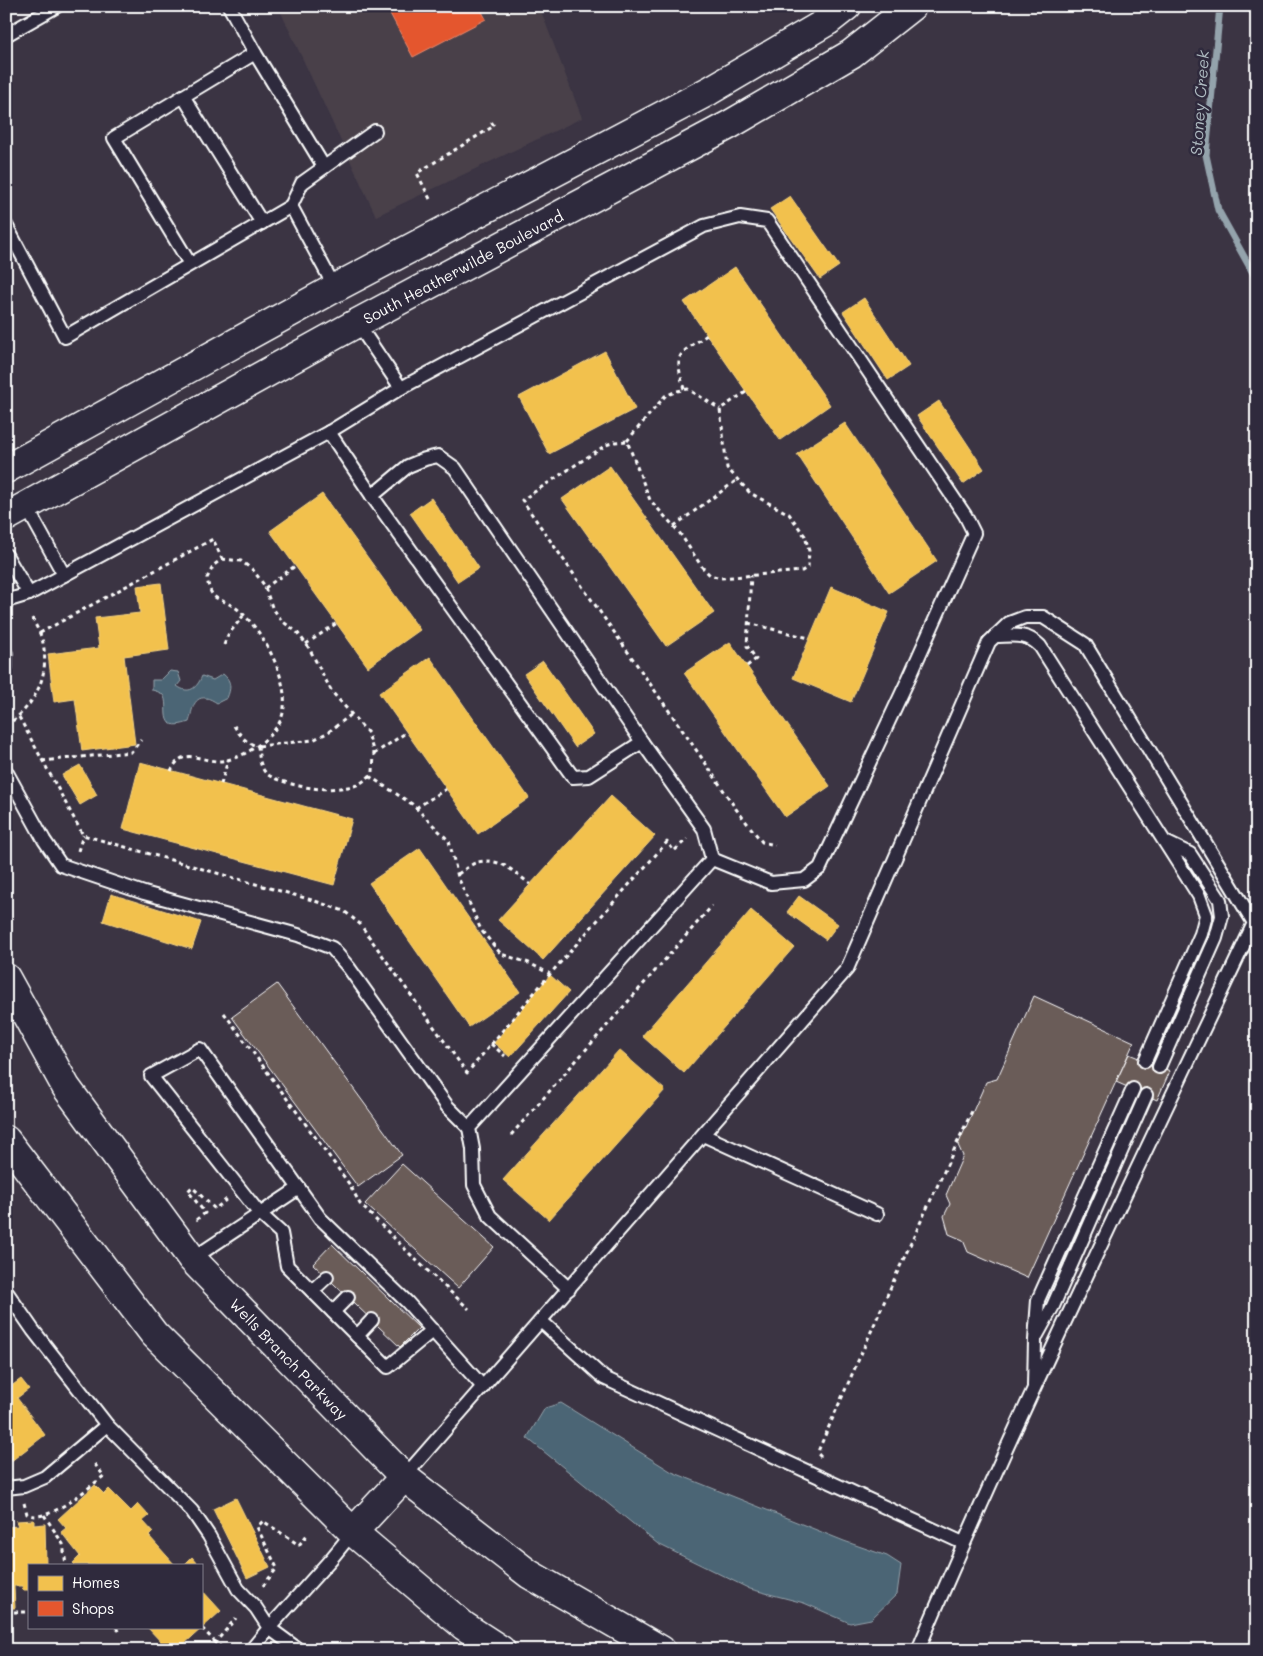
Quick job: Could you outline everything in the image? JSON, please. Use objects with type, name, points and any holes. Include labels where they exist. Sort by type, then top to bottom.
[{"type":"main road","points":[[6,469],[335,288],[709,91],[828,21],[847,6]]},
{"type":"main road","name":"South Heatherwilde Boulevard","points":[[16,511],[357,323],[729,125],[851,54],[912,6]]},
{"type":"main road","points":[[335,288],[357,323]]},
{"type":"main road","name":"Wells Branch Parkway","points":[[6,978],[66,1087],[192,1259],[404,1477],[529,1574],[661,1650]]},
{"type":"main road","points":[[6,1007],[66,1087]]},
{"type":"main road","points":[[6,1140],[154,1334],[353,1532],[464,1626],[501,1650]]},
{"type":"main road","points":[[353,1532],[404,1477]]},
{"type":"lane","points":[[6,35],[57,6]]},
{"type":"lane","points":[[229,6],[324,167]]},
{"type":"lane","points":[[190,264],[114,138],[255,53]]},
{"type":"lane","points":[[183,96],[262,223]]},
{"type":"lane","points":[[6,225],[65,337],[291,206],[302,183],[375,130]]},
{"type":"lane","points":[[291,206],[335,288]]},
{"type":"lane","points":[[6,601],[29,594],[329,432],[401,388],[704,226],[740,217],[767,221],[965,514],[974,534],[820,868],[804,880],[771,883],[712,859]]},
{"type":"lane","points":[[357,323],[401,388]]},
{"type":"lane","points":[[329,432],[372,496],[573,777],[589,776],[642,742]]},
{"type":"lane","points":[[372,496],[408,466],[425,459],[438,456],[455,468],[642,742],[704,829],[712,859]]},
{"type":"lane","points":[[16,511],[64,575]]},
{"type":"lane","points":[[6,555],[29,594]]},
{"type":"lane","points":[[404,1477],[847,969],[989,642],[1009,623],[1025,617],[1043,617],[1085,644],[1254,923],[1034,1391],[964,1543],[918,1650]]},
{"type":"lane","points":[[994,636],[1032,638],[1040,646],[1199,896],[1206,915],[1201,934],[1145,1061]]},
{"type":"lane","points":[[6,654],[6,666]]},
{"type":"lane","points":[[6,771],[60,865],[144,893],[298,935],[332,948],[349,968],[447,1106],[469,1128],[473,1149],[474,1185],[490,1216],[569,1289]]},
{"type":"lane","points":[[1159,1067],[1216,938],[1222,916],[1220,900],[1190,854],[1164,841]]},
{"type":"lane","points":[[469,1128],[712,859]]},
{"type":"lane","points":[[432,1330],[388,1367],[287,1266],[281,1233],[259,1213],[151,1076],[200,1049],[298,1188],[349,1254],[432,1330],[483,1387]]},
{"type":"lane","points":[[1034,1391],[1034,1340],[1038,1300],[1132,1090]]},
{"type":"lane","points":[[1034,1340],[1053,1306],[1146,1095]]},
{"type":"lane","points":[[703,1135],[877,1214]]},
{"type":"lane","points":[[192,1259],[298,1188]]},
{"type":"lane","points":[[312,1291],[327,1277]]},
{"type":"lane","points":[[6,1292],[107,1425],[192,1511],[209,1536],[238,1589],[256,1608],[269,1628],[299,1650]]},
{"type":"lane","points":[[332,1312],[348,1296]]},
{"type":"lane","points":[[356,1336],[372,1320]]},
{"type":"lane","points":[[541,1321],[604,1378],[964,1543]]},
{"type":"lane","points":[[6,1488],[24,1486],[46,1478],[107,1425]]},
{"type":"lane","points":[[251,1650],[353,1532]]},
{"type":"path","points":[[430,199],[417,173],[494,126],[490,120]]},
{"type":"path","points":[[684,389],[678,359],[682,353],[707,335]]},
{"type":"path","points":[[720,409],[688,389],[665,396],[627,441],[606,445],[522,500],[736,809],[762,842],[775,845]]},
{"type":"path","points":[[720,409],[746,392]]},
{"type":"path","points":[[627,441],[650,500],[674,526],[691,548],[702,567],[710,575],[721,578],[802,571],[808,567],[810,551],[805,536],[789,514],[750,494],[727,468],[720,409]]},
{"type":"path","points":[[674,526],[737,480]]},
{"type":"path","points":[[40,633],[213,538],[222,559]]},
{"type":"path","points":[[171,771],[176,761],[184,757],[191,756],[217,761],[228,760],[258,746],[270,736],[282,718],[284,699],[282,683],[275,662],[265,642],[252,624],[236,608],[216,598],[209,590],[206,578],[214,565],[222,559],[241,561],[253,570],[265,588],[272,607],[282,621],[297,632],[306,644],[327,685],[368,733],[374,754],[373,772],[354,786],[312,788],[276,779],[265,773],[259,761],[258,746]]},
{"type":"path","points":[[265,588],[295,566]]},
{"type":"path","points":[[747,666],[756,659],[747,646],[751,575]]},
{"type":"path","points":[[224,645],[228,635],[243,616]]},
{"type":"path","points":[[6,726],[19,717],[32,702],[42,682],[45,658],[43,641],[32,618]]},
{"type":"path","points":[[306,644],[337,623]]},
{"type":"path","points":[[748,623],[809,638]]},
{"type":"path","points":[[233,724],[241,737],[253,746],[258,746],[313,740],[327,734],[352,714]]},
{"type":"path","points":[[374,754],[407,732]]},
{"type":"path","points":[[42,761],[131,752],[141,740]]},
{"type":"path","points":[[221,784],[228,760]]},
{"type":"path","points":[[369,776],[412,804],[448,841],[458,874],[481,930],[502,954],[530,962],[550,974],[667,842],[674,851],[687,839]]},
{"type":"path","points":[[416,808],[446,788]]},
{"type":"path","points":[[78,852],[82,835]]},
{"type":"path","points":[[458,874],[476,862],[490,861],[504,864],[530,884]]},
{"type":"path","points":[[511,1135],[712,906]]},
{"type":"path","points":[[224,1013],[350,1185],[360,1204],[469,1309]]},
{"type":"path","points":[[491,1044],[505,1056]]},
{"type":"path","points":[[822,1458],[818,1454],[819,1449],[897,1272],[972,1112]]},
{"type":"path","points":[[195,1220],[205,1213],[188,1191],[192,1187],[215,1209],[233,1194]]},
{"type":"path","points":[[16,1503],[25,1502],[27,1514],[33,1517],[59,1509],[104,1476],[93,1462]]},
{"type":"path","points":[[44,1515],[63,1544],[66,1564]]},
{"type":"path","points":[[263,1586],[278,1568],[258,1527],[263,1521],[299,1545],[307,1535]]},
{"type":"path","points":[[6,1612],[28,1612]]},
{"type":"path","points":[[209,1650],[236,1618]]},
{"type":"path","points":[[202,1628],[225,1650]]},
{"type":"shaded area","points":[[278,6],[539,6],[582,118],[376,216]]},
{"type":"water","points":[[170,671],[178,672],[181,681],[177,686],[185,690],[195,687],[202,676],[213,680],[223,674],[228,679],[230,685],[227,698],[217,703],[207,698],[201,698],[193,706],[189,722],[178,725],[172,724],[166,717],[163,695],[152,690],[152,680],[161,680]]},
{"type":"water","points":[[561,1403],[672,1472],[844,1541],[887,1556],[901,1565],[897,1594],[871,1619],[850,1623],[804,1603],[750,1589],[658,1544],[527,1438],[545,1408]]},
{"type":"building: Homes","points":[[790,196],[839,266],[820,279],[770,209]]},
{"type":"building: Homes","points":[[735,267],[830,405],[780,440],[684,302]]},
{"type":"building: Homes","points":[[864,298],[909,366],[888,380],[843,312]]},
{"type":"building: Homes","points":[[605,351],[635,409],[549,454],[519,397]]},
{"type":"building: Homes","points":[[939,401],[984,469],[963,484],[917,416]]},
{"type":"building: Homes","points":[[845,423],[937,561],[889,593],[797,454]]},
{"type":"building: Homes","points":[[610,466],[714,613],[666,646],[562,499]]},
{"type":"building: Homes","points":[[322,494],[420,630],[368,667],[270,531]]},
{"type":"building: Homes","points":[[431,498],[479,568],[458,582],[410,513]]},
{"type":"building: Homes","points":[[161,583],[169,650],[124,656],[135,744],[82,751],[75,699],[54,702],[48,654],[99,648],[95,618],[140,613],[137,586]]},
{"type":"building: Homes","points":[[831,587],[889,612],[851,702],[793,678]]},
{"type":"building: Homes","points":[[730,642],[830,786],[785,817],[684,673]]},
{"type":"building: Homes","points":[[430,657],[529,798],[478,834],[379,693]]},
{"type":"building: Homes","points":[[543,661],[594,734],[575,747],[524,674]]},
{"type":"building: Homes","points":[[140,762],[352,819],[334,885],[123,829]]},
{"type":"building: Homes","points":[[80,765],[97,795],[80,805],[62,775]]},
{"type":"building: Homes","points":[[611,796],[655,836],[543,960],[498,920]]},
{"type":"building: Homes","points":[[420,848],[520,992],[469,1027],[369,883]]},
{"type":"building: Homes","points":[[111,894],[201,922],[192,949],[103,921]]},
{"type":"building: Homes","points":[[799,896],[838,924],[826,940],[787,912]]},
{"type":"building: Homes","points":[[751,910],[794,947],[684,1073],[642,1036]]},
{"type":"building: Homes","points":[[550,975],[569,992],[510,1057],[494,1043]]},
{"type":"building: Homes","points":[[619,1050],[665,1090],[549,1220],[503,1180]]},
{"type":"building: Homes","points":[[21,1379],[29,1389],[17,1398],[45,1435],[6,1465],[6,1390]]},
{"type":"building: Homes","points":[[95,1485],[104,1494],[109,1489],[131,1511],[138,1504],[149,1516],[143,1521],[153,1532],[149,1536],[174,1564],[74,1564],[80,1556],[61,1532],[66,1528],[58,1519]]},
{"type":"building: Homes","points":[[236,1498],[270,1567],[247,1578],[213,1509]]},
{"type":"building: Homes","points":[[6,1504],[7,1527],[18,1526],[16,1521],[34,1520],[34,1525],[45,1524],[46,1564],[28,1564],[28,1590],[23,1590],[22,1586],[14,1586],[15,1608],[6,1608]]},
{"type":"building: Homes","points":[[192,1557],[198,1564],[185,1564]]},
{"type":"building: Homes","points":[[202,1590],[221,1611],[202,1628]]},
{"type":"building: Homes","points":[[148,1628],[202,1628],[177,1650],[171,1650],[164,1642],[163,1644]]},
{"type":"building: Shops","points":[[386,6],[479,6],[486,19],[413,57]]},
{"type":"building: Other","points":[[277,984],[402,1155],[358,1187],[232,1017]]},
{"type":"building: Other","points":[[1034,996],[1134,1042],[1027,1278],[968,1252],[963,1240],[949,1234],[944,1216],[950,1204],[946,1195],[963,1156],[958,1145],[986,1082],[997,1079]]},
{"type":"building: Other","points":[[1129,1054],[1170,1071],[1157,1100],[1116,1082]]},
{"type":"building: Other","points":[[402,1164],[494,1247],[458,1288],[365,1204]]},
{"type":"building: Other","points":[[332,1244],[419,1328],[400,1347],[313,1264]]},
{"type":"waterway","name":"Stoney Creek","points":[[1220,6],[1206,155],[1218,210],[1257,280]]}]
